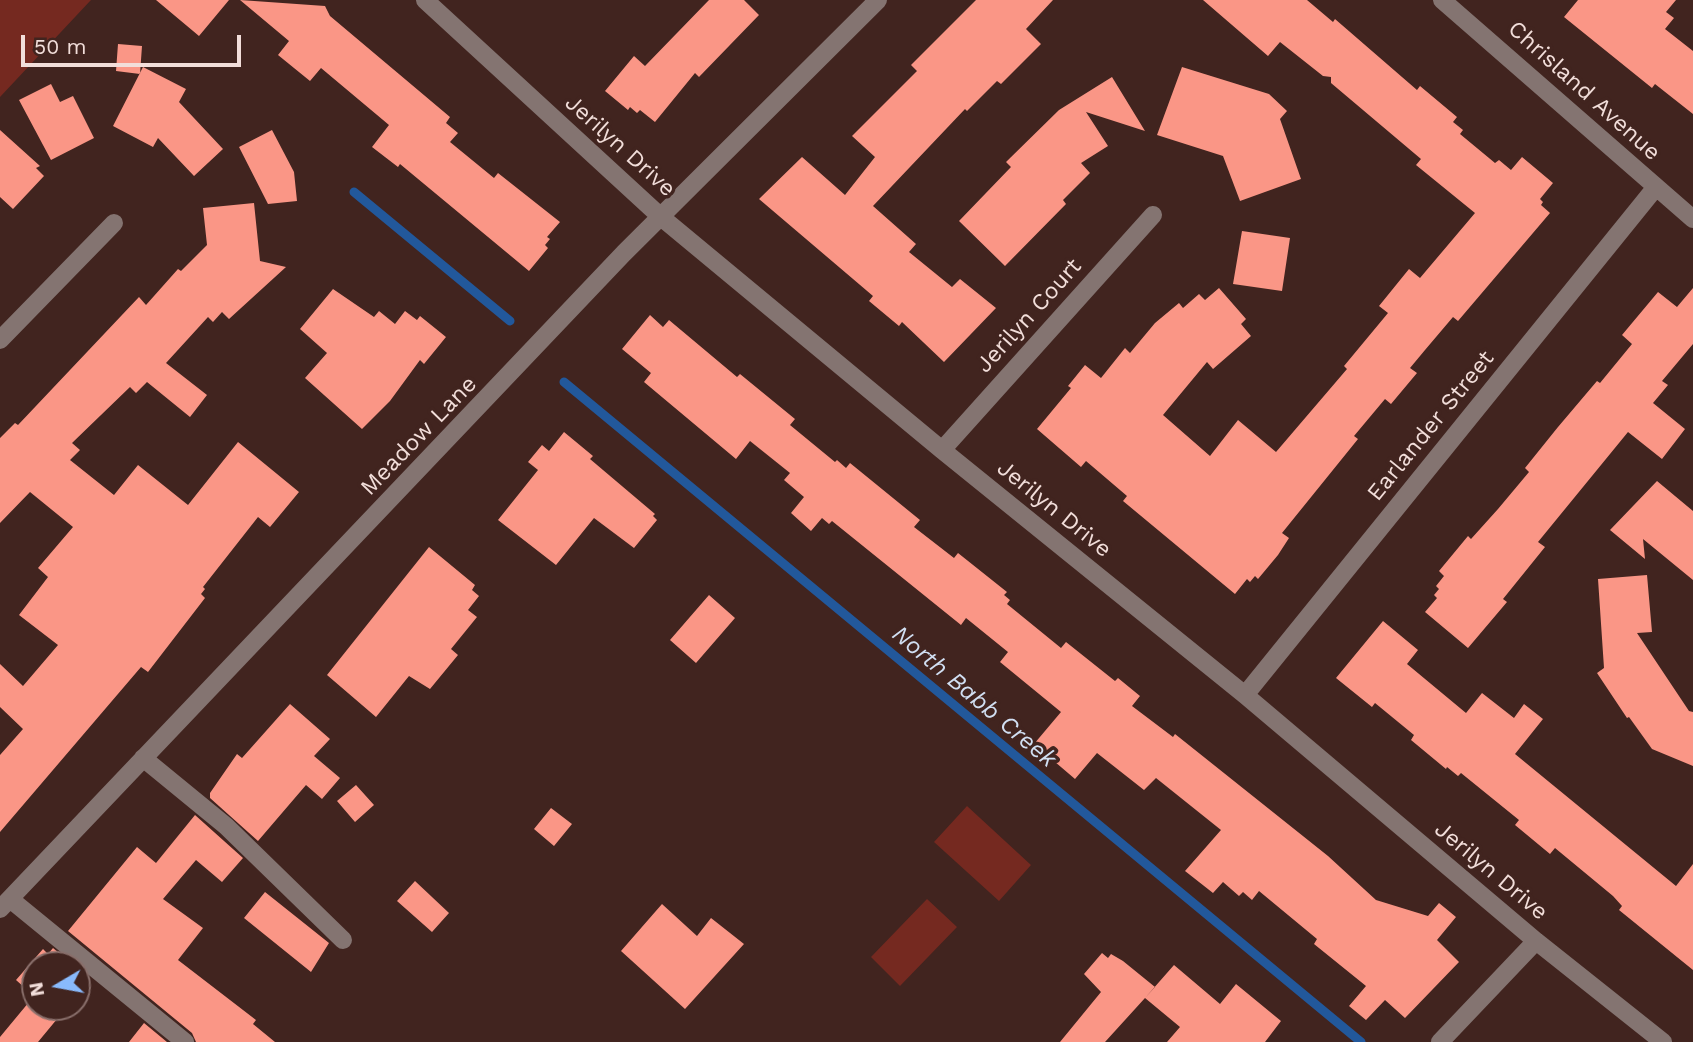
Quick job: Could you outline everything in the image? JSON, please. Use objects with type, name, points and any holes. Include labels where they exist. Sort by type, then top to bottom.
[{"type":"street","name":"Jerilyn Drive","points":[[425,0],[661,217],[942,450],[1245,695],[1536,941],[1663,1042]]},
{"type":"street","name":"Meadow Lane","points":[[5,904],[661,217],[878,0]]},
{"type":"street","name":"Chrisland Avenue","points":[[1442,0],[1693,219]]},
{"type":"street","name":"Earlander Street","points":[[1245,695],[1656,187]]},
{"type":"street","name":"Jerilyn Court","points":[[942,450],[1153,215]]},
{"type":"street","points":[[0,340],[114,223]]},
{"type":"street","points":[[143,758],[226,826],[343,940]]},
{"type":"street","points":[[5,904],[186,1042]]},
{"type":"street","points":[[1440,1042],[1536,941]]},
{"type":"shaded area","points":[[0,0],[91,0],[0,97]]},
{"type":"shaded area","points":[[967,806],[1031,865],[999,901],[934,842]]},
{"type":"shaded area","points":[[927,899],[957,927],[900,986],[871,957]]},
{"type":"building","points":[[156,0],[229,0],[199,36]]},
{"type":"building","points":[[240,0],[325,6],[330,16],[450,117],[446,123],[458,133],[450,142],[494,178],[498,173],[560,222],[547,237],[550,239],[545,245],[548,248],[529,271],[400,164],[398,167],[372,147],[389,125],[321,68],[310,81],[278,55],[289,41]]},
{"type":"building","points":[[709,0],[744,0],[759,15],[699,77],[695,73],[655,122],[640,110],[637,113],[630,107],[628,110],[605,91],[634,56],[645,66]]},
{"type":"building","points":[[976,0],[1053,0],[1026,29],[1041,44],[1001,84],[997,81],[967,111],[965,109],[873,206],[916,244],[909,252],[952,287],[960,279],[996,308],[944,362],[902,322],[899,326],[869,301],[873,296],[759,199],[802,157],[845,195],[875,157],[852,136],[917,71],[911,65]]},
{"type":"building","points":[[1203,0],[1307,0],[1333,22],[1335,19],[1417,90],[1420,86],[1457,117],[1453,122],[1463,130],[1460,134],[1495,163],[1499,160],[1511,170],[1522,157],[1553,183],[1540,199],[1543,202],[1541,205],[1550,213],[1458,321],[1453,317],[1410,368],[1417,373],[1391,404],[1385,399],[1354,436],[1358,439],[1282,533],[1289,538],[1278,555],[1258,579],[1255,576],[1250,582],[1247,579],[1235,594],[1123,501],[1127,496],[1086,461],[1081,467],[1037,429],[1071,388],[1068,386],[1085,365],[1101,378],[1125,348],[1130,353],[1155,323],[1179,303],[1183,308],[1199,294],[1205,300],[1219,288],[1246,319],[1241,324],[1251,336],[1213,369],[1207,362],[1163,415],[1210,456],[1238,420],[1276,452],[1347,369],[1344,366],[1388,313],[1379,306],[1409,269],[1420,278],[1475,213],[1416,165],[1421,159],[1331,83],[1331,77],[1323,76],[1280,42],[1268,56]]},
{"type":"building","points":[[1578,0],[1676,0],[1666,12],[1674,18],[1665,29],[1693,51],[1693,114],[1655,84],[1652,88],[1564,17]]},
{"type":"building","points":[[118,44],[142,46],[140,74],[116,71]]},
{"type":"building","points":[[143,67],[186,89],[179,102],[223,149],[194,176],[158,138],[153,147],[113,126]]},
{"type":"building","points":[[1182,67],[1269,94],[1287,111],[1280,119],[1301,179],[1240,201],[1223,156],[1157,135]]},
{"type":"building","points":[[1112,77],[1145,131],[1086,112],[1108,146],[1081,163],[1090,173],[1063,200],[1066,204],[1005,266],[959,221],[1011,167],[1006,162],[1059,110]]},
{"type":"building","points":[[51,84],[60,102],[73,96],[94,138],[51,160],[19,100]]},
{"type":"building","points":[[0,130],[40,166],[36,168],[44,176],[13,209],[0,197]]},
{"type":"building","points":[[272,130],[294,172],[297,201],[268,204],[239,147]]},
{"type":"building","points":[[254,203],[260,261],[286,267],[229,319],[222,312],[213,322],[208,317],[166,363],[207,395],[190,417],[147,382],[136,393],[130,387],[72,443],[80,450],[70,460],[114,495],[138,465],[188,505],[238,442],[299,492],[270,527],[258,517],[203,587],[205,589],[201,594],[205,598],[148,672],[141,667],[0,832],[0,755],[23,729],[0,707],[0,664],[23,686],[58,645],[19,615],[48,577],[38,568],[73,527],[30,492],[0,523],[0,438],[15,423],[18,425],[139,297],[146,305],[178,269],[181,271],[207,245],[203,208]]},
{"type":"building","points":[[1242,231],[1290,238],[1282,291],[1233,284]]},
{"type":"building","points":[[1693,288],[1693,344],[1662,381],[1668,385],[1653,403],[1685,429],[1662,459],[1628,432],[1538,542],[1545,547],[1503,599],[1507,602],[1468,648],[1425,612],[1437,598],[1434,595],[1439,589],[1436,586],[1444,576],[1439,571],[1468,536],[1471,539],[1498,509],[1529,472],[1525,468],[1558,427],[1632,344],[1622,335],[1658,292],[1677,307]]},
{"type":"building","points":[[333,289],[374,317],[379,311],[395,324],[405,311],[417,320],[420,316],[446,337],[424,364],[420,360],[390,401],[362,429],[305,378],[327,353],[300,329]]},
{"type":"building","points":[[650,315],[663,327],[669,320],[737,377],[740,374],[795,419],[790,425],[835,462],[837,460],[846,468],[850,463],[920,520],[914,527],[954,558],[958,553],[1007,592],[1004,595],[1010,600],[1007,604],[1061,648],[1066,642],[1115,681],[1118,678],[1140,696],[1132,706],[1173,737],[1175,734],[1328,856],[1376,900],[1428,916],[1439,903],[1456,917],[1437,940],[1459,962],[1405,1018],[1385,1000],[1366,1020],[1349,1006],[1366,986],[1314,944],[1317,939],[1259,891],[1252,900],[1243,892],[1239,896],[1223,882],[1213,893],[1185,871],[1221,830],[1156,778],[1144,790],[1097,753],[1075,779],[1034,744],[1061,712],[1000,662],[1008,652],[966,618],[961,625],[832,521],[829,524],[822,518],[811,531],[791,513],[804,497],[784,480],[790,473],[750,441],[736,459],[644,382],[651,373],[622,349]]},
{"type":"building","points":[[564,432],[593,456],[590,459],[655,514],[653,516],[657,520],[634,548],[594,518],[556,565],[498,520],[538,470],[528,462],[542,445],[549,451]]},
{"type":"building","points":[[1657,481],[1693,511],[1693,580],[1643,539],[1645,559],[1610,530]]},
{"type":"building","points":[[429,547],[475,585],[472,590],[479,596],[468,610],[477,617],[451,649],[458,655],[430,689],[409,676],[376,717],[327,675]]},
{"type":"building","points":[[1647,575],[1652,632],[1637,633],[1689,711],[1693,712],[1693,766],[1652,749],[1597,673],[1604,668],[1598,579]]},
{"type":"building","points":[[709,595],[735,618],[696,663],[670,640]]},
{"type":"building","points":[[1383,621],[1418,650],[1407,664],[1466,713],[1482,693],[1514,718],[1524,704],[1543,719],[1515,754],[1676,886],[1693,864],[1693,970],[1619,910],[1622,906],[1613,896],[1555,848],[1550,854],[1515,825],[1519,820],[1461,773],[1458,776],[1447,767],[1446,769],[1411,740],[1414,735],[1375,703],[1372,707],[1336,678]]},
{"type":"building","points":[[290,704],[330,739],[314,756],[340,778],[322,799],[306,785],[258,841],[210,798],[210,793],[237,754],[242,758]]},
{"type":"building","points":[[356,785],[374,805],[355,822],[337,801]]},
{"type":"building","points":[[551,808],[572,824],[554,846],[534,829]]},
{"type":"building","points":[[195,815],[243,858],[222,882],[196,860],[163,899],[203,928],[178,960],[256,1020],[253,1024],[275,1042],[196,1042],[192,1033],[68,931],[137,847],[156,863]]},
{"type":"building","points":[[415,881],[449,913],[432,932],[397,901]]},
{"type":"building","points":[[265,892],[329,943],[311,972],[244,918]]},
{"type":"building","points":[[662,904],[697,936],[711,918],[744,944],[685,1009],[621,951]]},
{"type":"building","points":[[1102,953],[1108,958],[1111,954],[1123,961],[1155,987],[1105,1042],[1060,1042],[1101,992],[1084,974]]},
{"type":"building","points":[[1174,965],[1220,1004],[1236,984],[1281,1021],[1265,1042],[1167,1042],[1180,1027],[1145,998]]},
{"type":"building","points":[[21,1012],[21,1021],[55,1021],[38,1042],[0,1042],[0,1037]]},
{"type":"building","points":[[144,1023],[167,1042],[129,1042]]},
{"type":"waterway","name":"North Babb Creek","points":[[354,192],[510,321]]},
{"type":"waterway","name":"North Babb Creek","points":[[564,382],[1361,1042]]}]
